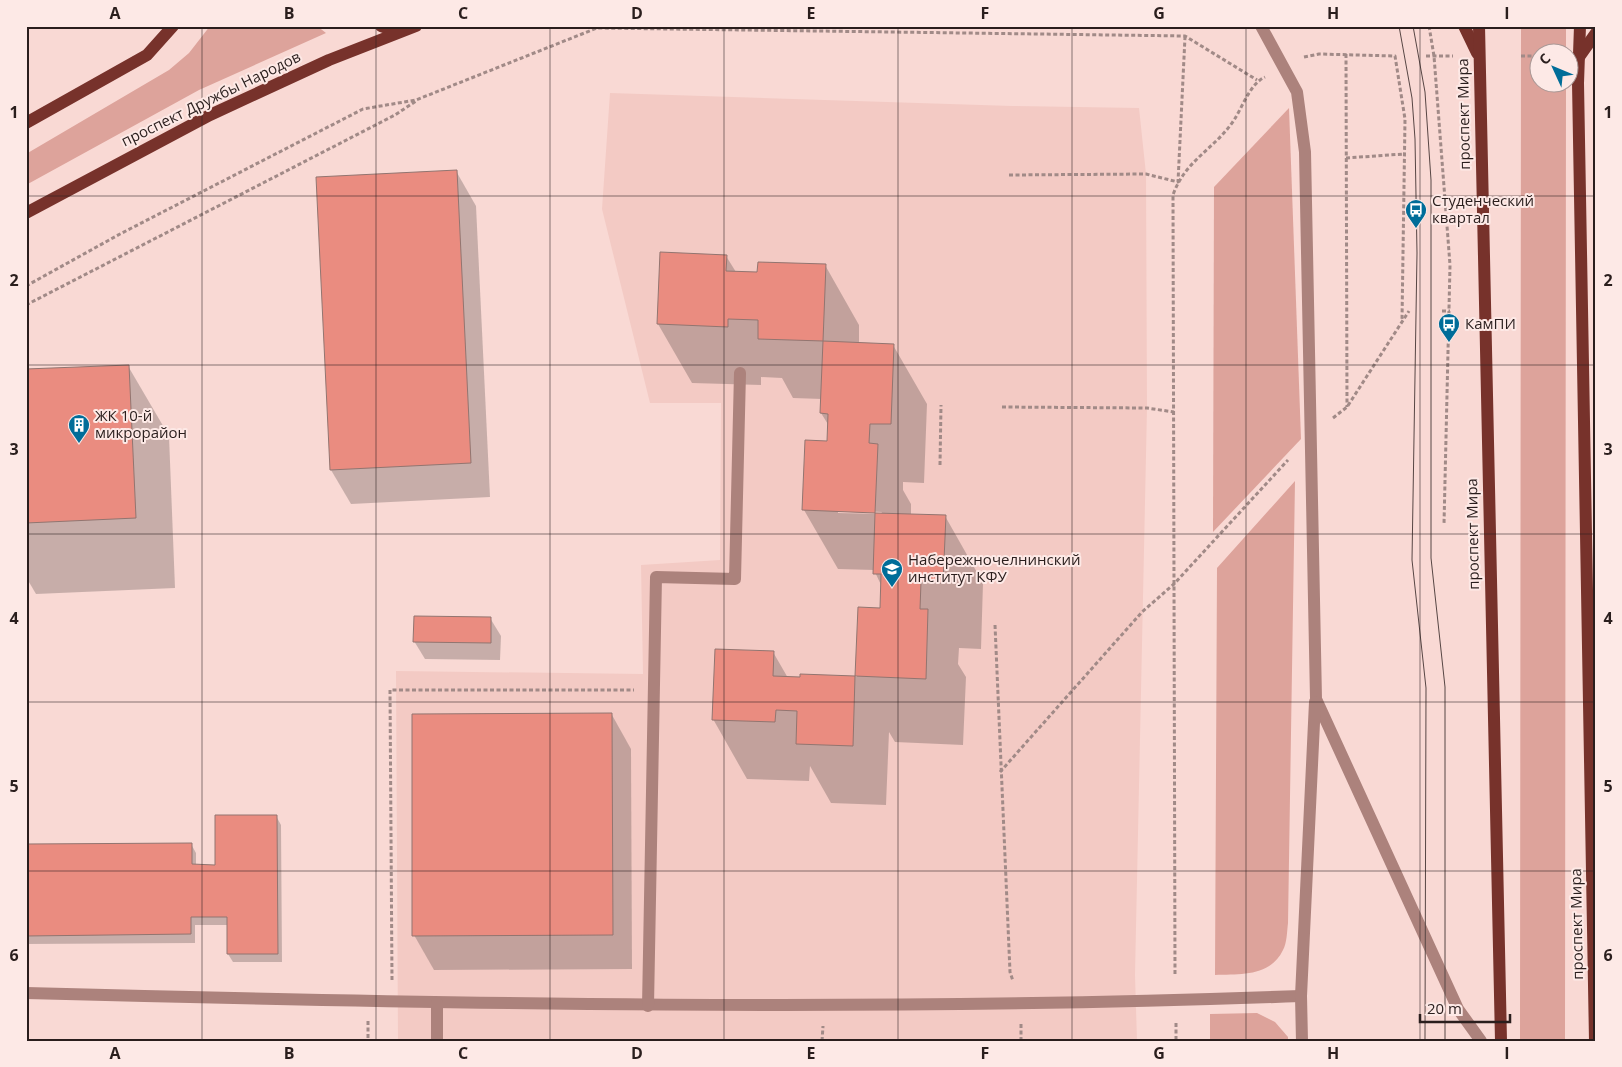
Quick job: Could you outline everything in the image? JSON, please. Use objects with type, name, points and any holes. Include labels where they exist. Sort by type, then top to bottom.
[{"type":"main road","points":[[26,123],[147,55],[173,26]]},
{"type":"main road","points":[[380,26],[399,32]]},
{"type":"main road","name":"проспект Дружбы Народов","points":[[26,213],[210,115],[329,60],[416,26]]},
{"type":"main road","points":[[1464,26],[1479,56]]},
{"type":"main road","name":"проспект Мира","points":[[1479,26],[1501,1041]]},
{"type":"main road","name":"проспект Мира","points":[[1579,42],[1580,26]]},
{"type":"main road","points":[[1580,56],[1596,33]]},
{"type":"main road","name":"проспект Мира","points":[[1580,92],[1595,1041]]},
{"type":"street","points":[[1261,26],[1297,92],[1305,152],[1316,699],[1302,996],[1302,1041]]},
{"type":"street","points":[[648,1006],[656,578],[735,579],[740,373]]},
{"type":"street","points":[[1316,699],[1458,1009],[1481,1041]]},
{"type":"street","points":[[26,993],[648,1006],[1175,1001],[1302,996]]},
{"type":"street","points":[[437,1003],[437,1041]]},
{"type":"path","points":[[1429,26],[1434,56],[1450,265],[1444,524]]},
{"type":"path","points":[[26,286],[120,234],[363,109],[416,100],[597,28],[1185,36],[1257,80]]},
{"type":"path","points":[[1176,974],[1173,195],[1178,182],[1185,36]]},
{"type":"path","points":[[1178,182],[1201,154],[1233,122],[1257,80],[1285,68],[1296,60],[1319,54],[1395,56],[1405,119],[1402,320]]},
{"type":"path","points":[[1346,54],[1347,407]]},
{"type":"path","points":[[1426,56],[1454,56]]},
{"type":"path","points":[[1521,56],[1530,56]]},
{"type":"path","points":[[26,305],[395,115],[416,100]]},
{"type":"path","points":[[1346,158],[1404,154]]},
{"type":"path","points":[[1009,176],[1146,174],[1178,182]]},
{"type":"path","points":[[1000,772],[1142,612],[1174,584],[1311,435],[1347,407],[1409,312]]},
{"type":"path","points":[[1442,312],[1450,312]]},
{"type":"path","points":[[940,465],[941,405]]},
{"type":"path","points":[[1002,407],[1147,408],[1174,412]]},
{"type":"path","points":[[995,626],[1010,972],[1021,1002],[1021,1041]]},
{"type":"path","points":[[393,1002],[390,690],[654,690]]},
{"type":"path","points":[[1176,1023],[1176,1041]]},
{"type":"shaded area","points":[[210,26],[317,26],[326,33],[199,90],[26,185],[26,154],[169,70],[189,53]]},
{"type":"shaded area","points":[[1521,26],[1566,26],[1566,42],[1530,42],[1530,92],[1566,92],[1565,1041],[1520,1041]]},
{"type":"shaded area","name":"Набережночелнинский институт КФУ","points":[[610,93],[1012,106],[1139,108],[1146,174],[1147,408],[1135,975],[1137,1041],[398,1041],[396,671],[643,674],[641,565],[720,560],[721,403],[650,403],[602,209]]},
{"type":"shaded area","points":[[1289,108],[1301,439],[1213,532],[1214,187]]},
{"type":"shaded area","points":[[1295,481],[1288,923],[1286,940],[1283,950],[1277,959],[1263,970],[1245,974],[1215,975],[1217,568]]},
{"type":"shaded area","points":[[1257,1013],[1275,1022],[1288,1037],[1288,1041],[1210,1041],[1210,1014]]},
{"type":"building","points":[[457,170],[471,463],[330,470],[316,177]]},
{"type":"building","points":[[660,252],[727,255],[726,271],[757,272],[758,262],[826,264],[823,341],[758,339],[758,320],[728,319],[728,327],[657,324]]},
{"type":"building","points":[[823,341],[894,344],[891,424],[870,424],[869,443],[878,444],[875,513],[802,510],[805,440],[827,441],[828,414],[820,413]]},
{"type":"building","name":"ЖК 10-й микрорайон","points":[[129,365],[136,518],[26,523],[26,369]]},
{"type":"building","points":[[875,513],[946,515],[943,583],[921,582],[920,609],[928,609],[926,679],[855,676],[858,607],[880,608],[881,574],[873,574]]},
{"type":"building","points":[[414,616],[491,617],[491,643],[413,642]]},
{"type":"building","points":[[715,649],[774,651],[773,676],[800,677],[800,674],[855,676],[853,746],[796,744],[797,711],[776,710],[775,722],[712,720]]},
{"type":"building","points":[[612,713],[613,935],[412,936],[412,714]]},
{"type":"building","points":[[215,815],[277,815],[278,954],[227,954],[227,917],[191,917],[191,934],[26,936],[26,844],[192,843],[192,864],[215,865]]},
{"type":"tram line","points":[[1399,26],[1412,98],[1415,139],[1417,253],[1412,560],[1426,688],[1425,1041]]},
{"type":"tram line","points":[[1413,26],[1425,92],[1431,180],[1431,558],[1445,687],[1445,1041]]},
{"type":"place","name":"Студенческий квартал","points":[[1416,229]]},
{"type":"place","name":"КамПИ","points":[[1449,343]]},
{"type":"place","name":"ЖК 10-й микрорайон","points":[[79,444]]},
{"type":"place","name":"Набережночелнинский институт КФУ","points":[[892,588]]}]
